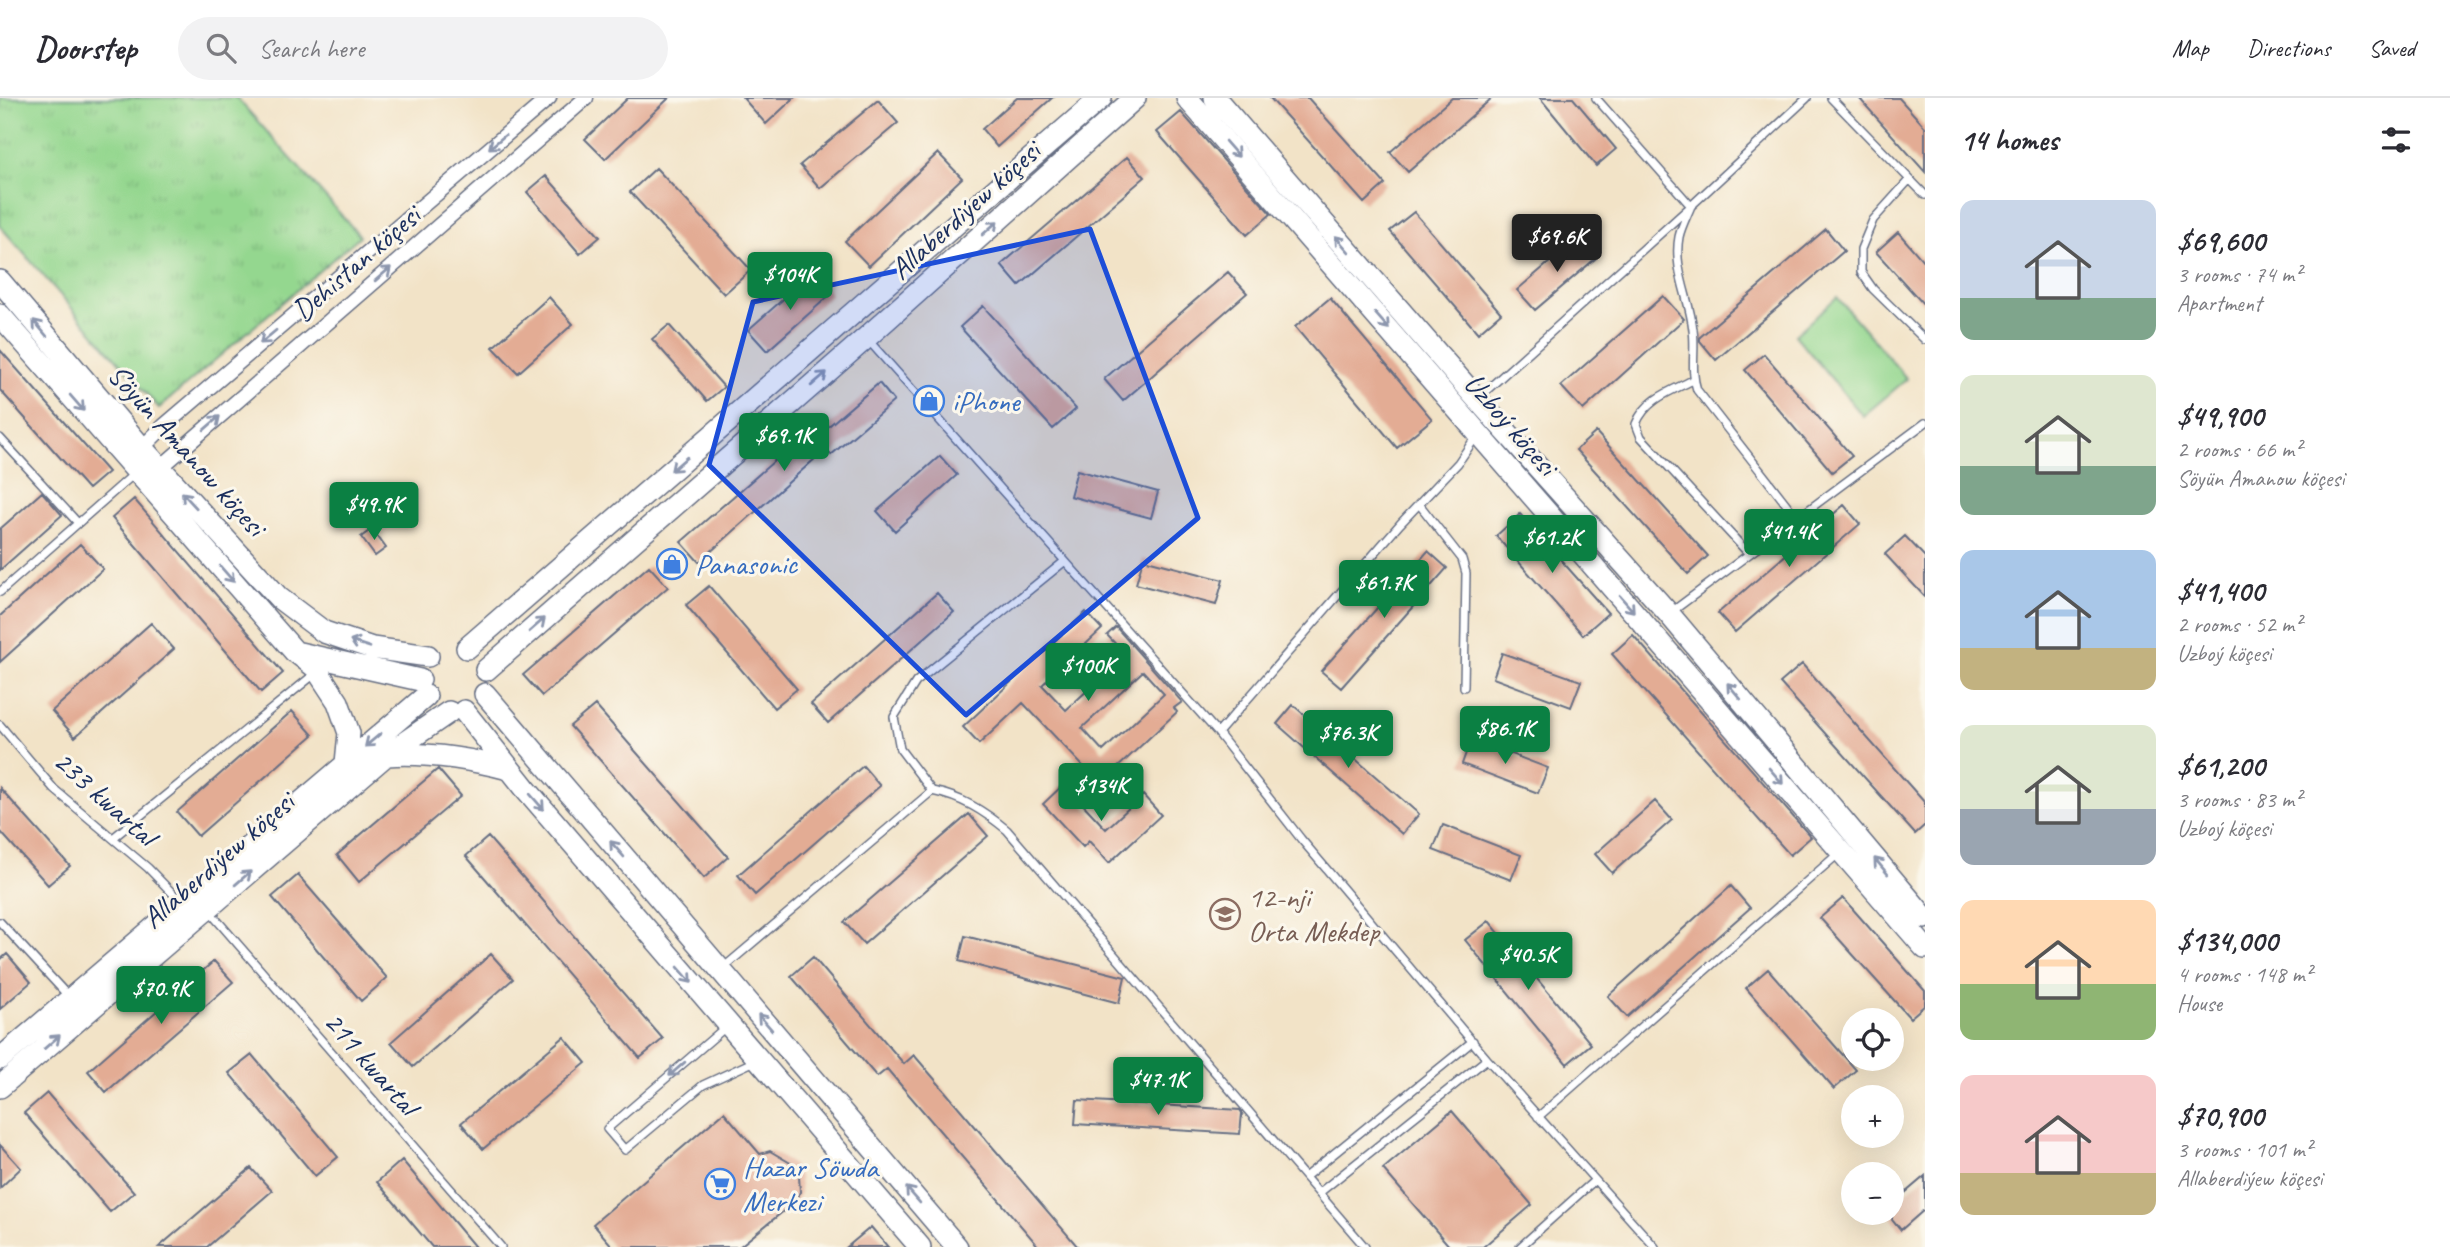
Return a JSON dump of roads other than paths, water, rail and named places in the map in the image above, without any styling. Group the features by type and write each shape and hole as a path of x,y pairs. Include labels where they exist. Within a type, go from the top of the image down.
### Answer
{"street":[{"name":"Dehistan köçesi","path":"142,448 549,98"},
{"name":"Dehistan köçesi","path":"160,468 586,98"},
{"name":"Allaberdiýew köçesi","path":"467,648 1101,98"},
{"name":"Allaberdiýew köçesi","path":"486,670 866,338 1135,98"},
{"name":"Uzboý köçesi","path":"1187,98 1925,948"},
{"name":"Uzboý köçesi","path":"1214,98 1669,614 1925,918"},
{"name":"Söyün Amanow köçesi","path":"0,281 142,448 279,598 324,632 372,648 428,656"},
{"name":"Söyün Amanow köçesi","path":"0,315 295,652 318,672 338,702 349,733 346,763"},
{"path":"456,711 485,694 488,684 486,670 479,656 454,644 440,646 420,667 423,688 432,703 456,711 509,769 920,1247"},
{"path":"295,652 423,688"},
{"name":"Allaberdiýew köçesi","path":"0,1059 346,763 423,688"},
{"path":"485,694 957,1247"},
{"name":"Allaberdiýew köçesi","path":"0,1087 385,755 456,711"},
{"path":"385,755 468,758 509,769"}],"lane":[{"path":"1596,98 1691,206"},
{"path":"1477,399 1807,98"},
{"path":"1831,98 1925,195"},
{"path":"1909,180 1873,220 1860,248 1861,272 1873,289 1925,340"},
{"path":"1691,206 1679,237 1678,262 1693,328 1693,380 1697,390 1797,518"},
{"path":"866,338 1218,733 1301,839 1487,1059 1655,1247"},
{"path":"1693,380 1649,403 1636,424 1641,437 1749,554"},
{"path":"1669,614 1925,423"},
{"path":"1218,733 1458,463 1479,432"},
{"path":"0,438 78,523"},
{"path":"0,592 137,471"},
{"path":"1419,504 1462,559 1466,573 1464,687"},
{"path":"1065,561 916,682 894,717 900,749 932,791 952,795 988,813 1007,830 1365,1247"},
{"path":"113,838 318,672"},
{"name":"233 kwartal","path":"0,725 54,789 148,868 182,903"},
{"path":"720,970 932,791"},
{"path":"1538,1117 1841,851"},
{"name":"211 kwartal","path":"207,908 500,1247"},
{"path":"0,922 71,998"},
{"path":"729,1025 607,1129 625,1150 703,1085 758,1059"},
{"path":"1305,1177 1472,1041"},
{"path":"1319,1193 1487,1059"},
{"path":"1520,1247 1595,1180"}],"place":[{"name":"iPhone","path":"929,401"},
{"name":"Panasonic","path":"672,564"},
{"name":"12-nji Orta Mekdep","path":"1225,914"},
{"name":"Hazar Söwda Merkezi","path":"720,1184"}]}
